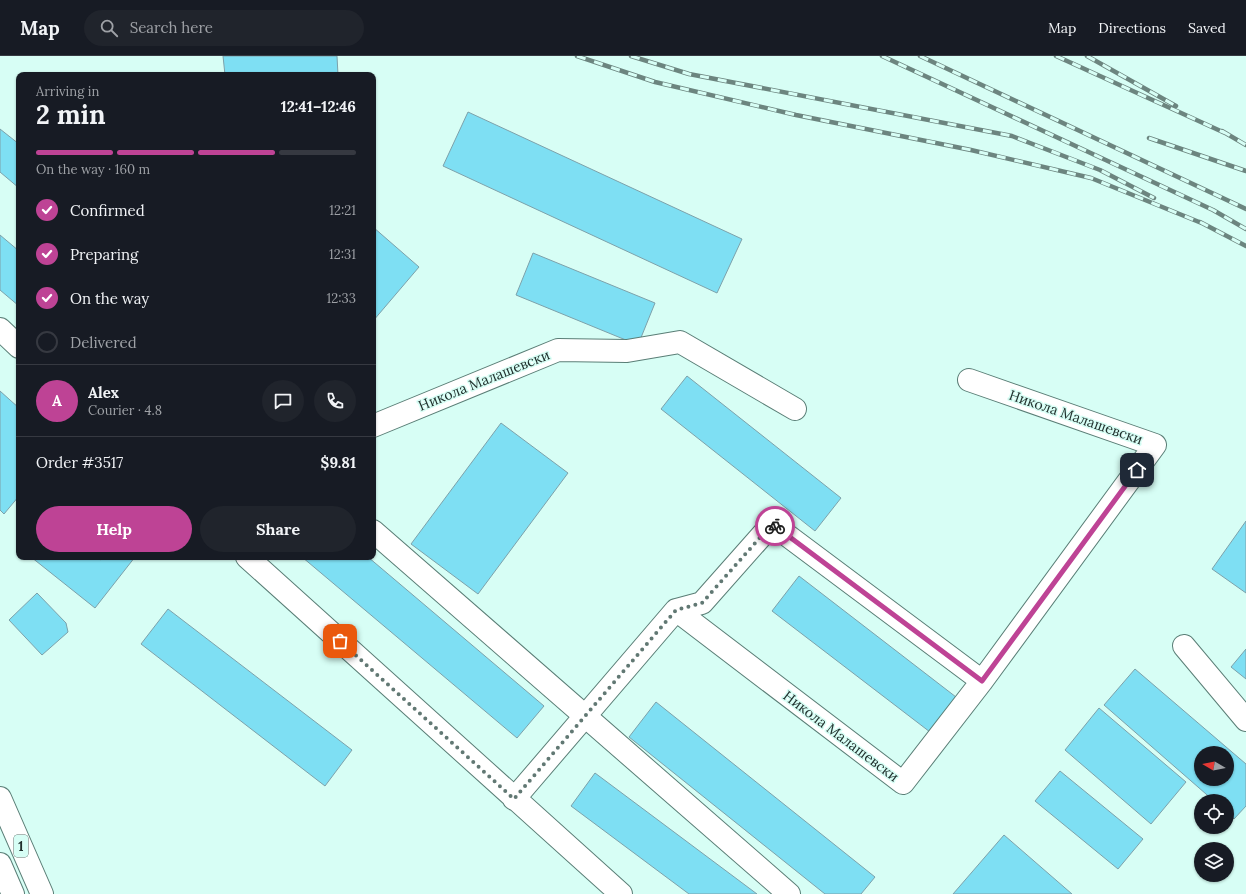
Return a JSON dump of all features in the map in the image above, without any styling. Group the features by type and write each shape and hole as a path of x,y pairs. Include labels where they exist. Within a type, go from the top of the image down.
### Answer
{"street":[{"path":"0,329 16,344"},
{"name":"Никола Малашевски","path":"376,425 558,350 627,351 680,342 795,409"},
{"name":"Никола Малашевски","path":"676,610 903,783 982,681 1155,445 969,380"},
{"path":"514,799 676,610 702,603 772,524 982,681"},
{"path":"376,534 789,894"},
{"path":"250,560 620,894"},
{"path":"1184,646 1246,720"},
{"name":"1","path":"0,798 42,894"},
{"name":"1","path":"0,864 13,894"}],"building":[{"path":"223,56 337,56 338,72 225,72"},
{"path":"468,112 742,239 717,293 443,166"},
{"path":"0,129 16,142 16,185 0,172"},
{"path":"376,230 419,267 376,317"},
{"path":"0,235 16,248 16,303 0,290"},
{"path":"533,253 655,303 638,345 516,295"},
{"path":"687,376 841,498 815,531 661,409"},
{"path":"0,391 16,405 16,500 4,514 0,510"},
{"path":"501,423 568,473 478,594 411,544"},
{"path":"1246,521 1246,593 1212,569"},
{"path":"35,560 133,560 95,608"},
{"path":"306,560 372,560 544,706 517,738"},
{"path":"799,576 956,697 930,732 772,611"},
{"path":"37,593 66,623 68,632 42,655 9,620"},
{"path":"168,609 352,750 325,786 141,644"},
{"path":"1246,649 1246,679 1231,667"},
{"path":"1135,669 1225,746 1194,746 1194,784 1104,705"},
{"path":"656,702 875,877 861,894 825,894 629,737"},
{"path":"1099,708 1186,782 1151,824 1065,750"},
{"path":"1234,754 1246,764 1246,806 1234,819 1234,794 1206,794 1197,786 1234,786"},
{"path":"1060,771 1143,839 1118,869 1035,801"},
{"path":"595,773 757,894 689,894 571,806"},
{"path":"1004,835 1072,894 953,894"}],"railway":[{"path":"577,56 655,82 796,115 971,150 1091,178 1204,224"},
{"path":"631,56 689,74 1012,136 1100,170 1154,198"},
{"path":"882,56 1213,210 1246,229"},
{"path":"920,56 1246,209"},
{"path":"1056,56 1225,133"},
{"path":"1087,56 1176,106"},
{"path":"1222,131 1246,145"},
{"path":"1149,138 1246,171"},
{"path":"1200,222 1246,246"}],"way so far":[{"path":"340,641 514,799 676,610 702,603 772,524 775,526"}],"route":[{"path":"775,526 982,681 1137,470"}]}
